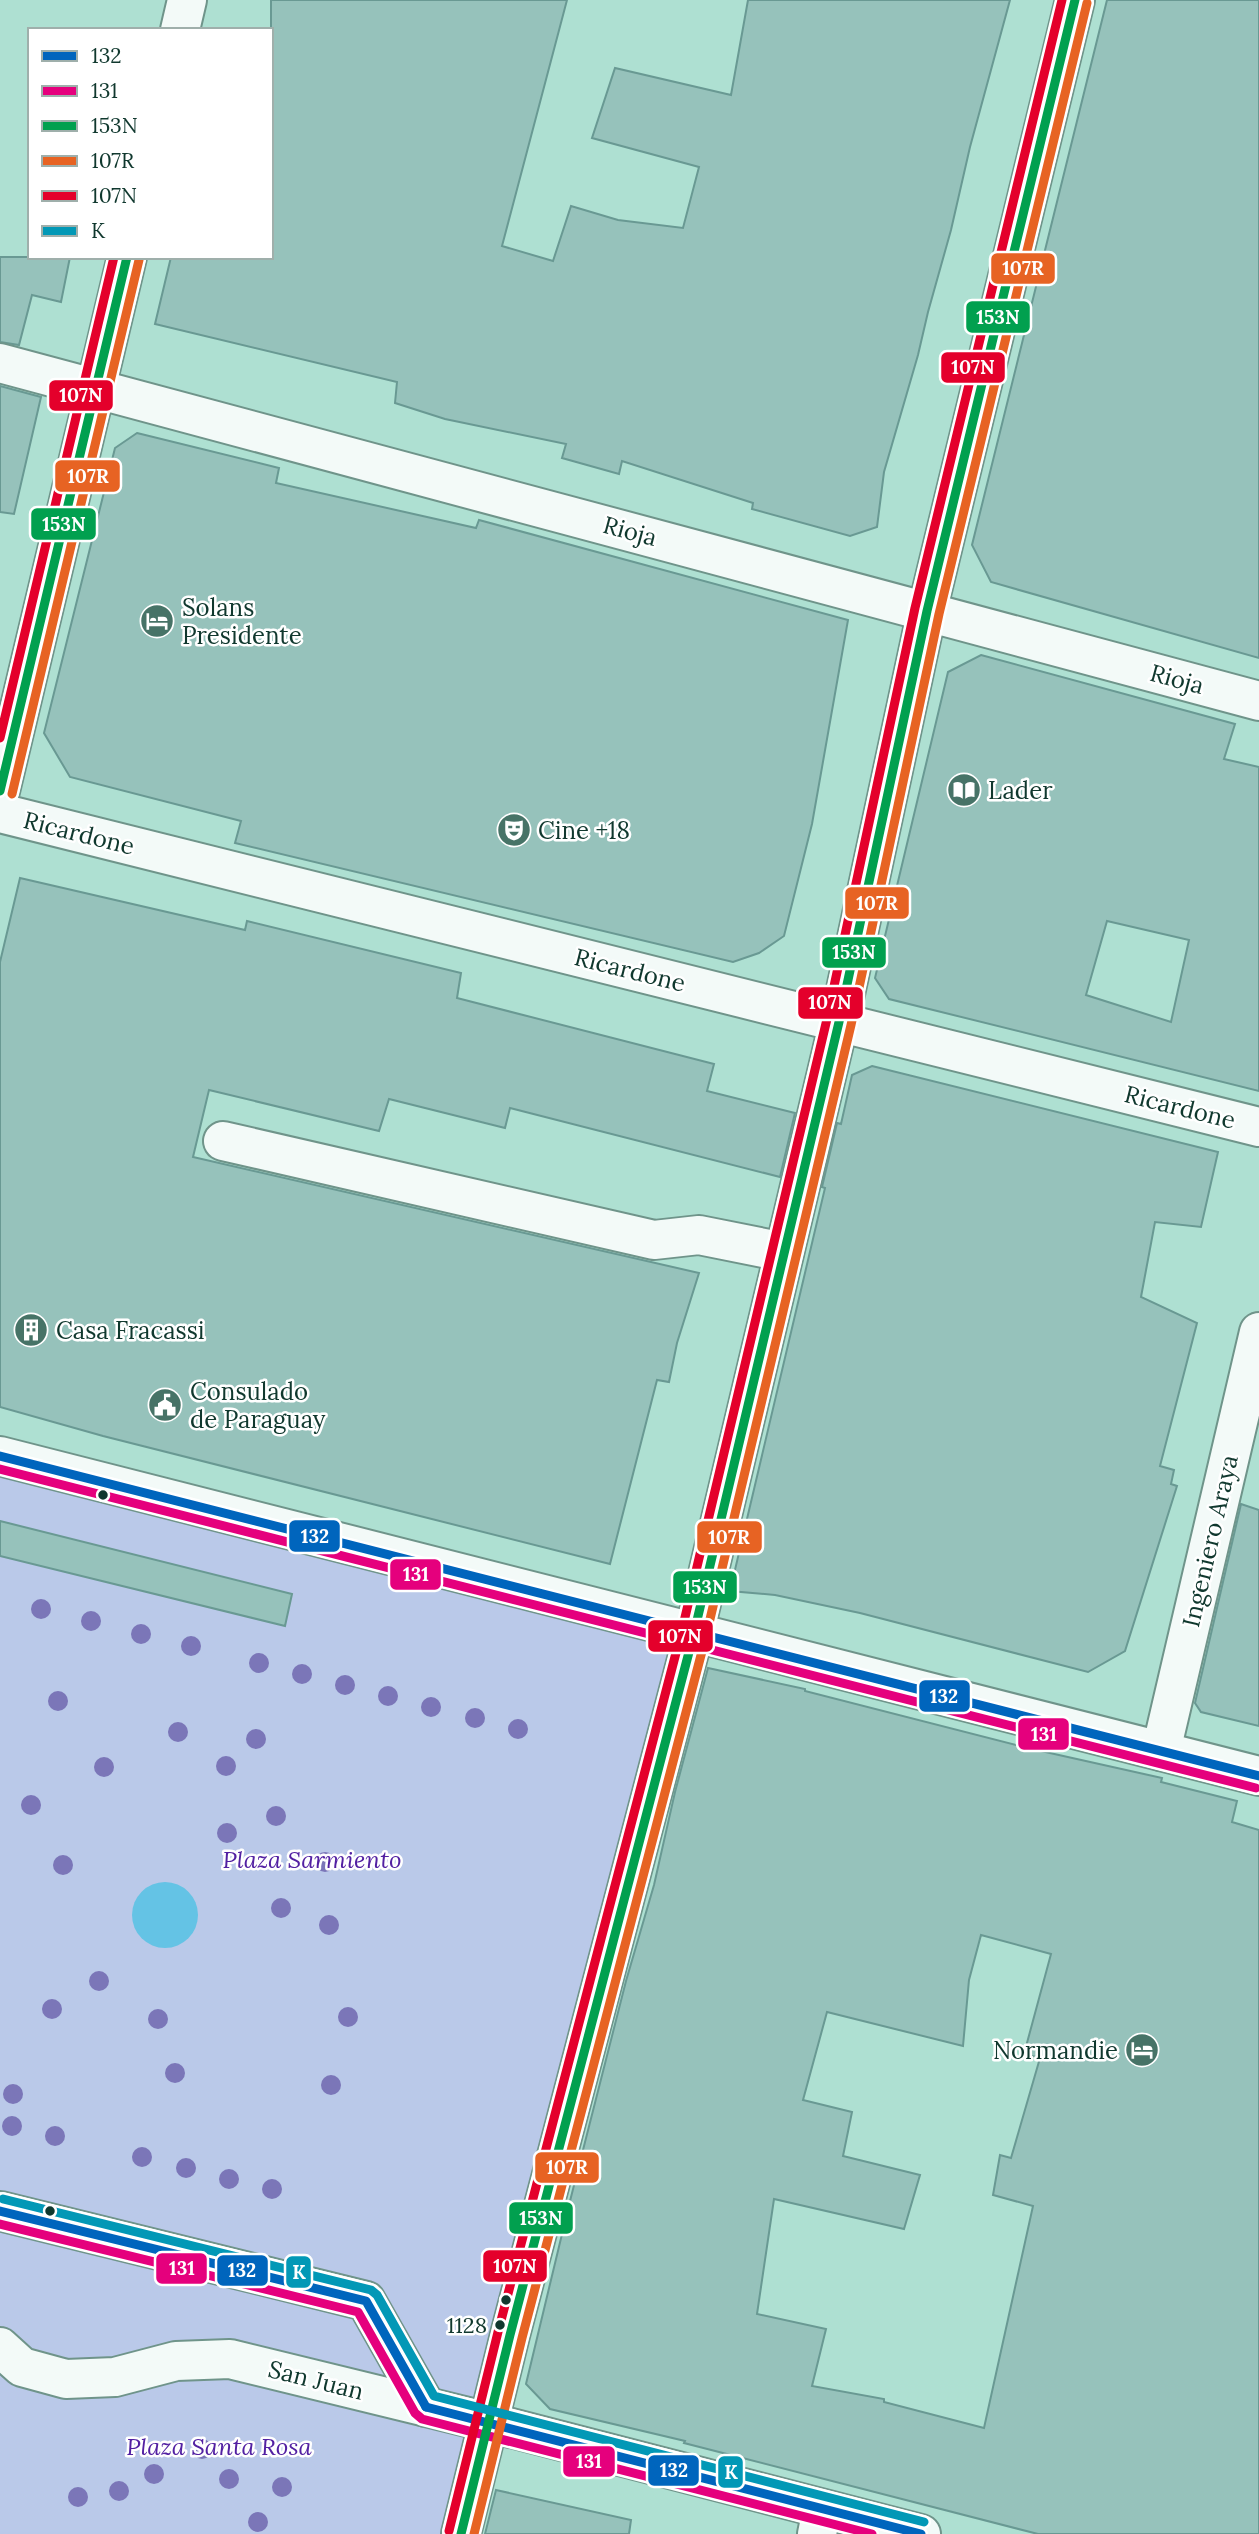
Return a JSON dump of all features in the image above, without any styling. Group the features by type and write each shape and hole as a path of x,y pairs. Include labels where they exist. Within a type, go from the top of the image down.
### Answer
{"street":[{"path":"180,28 187,0"},
{"path":"461,2534 694,1633 839,1022 927,611 1075,0"},
{"path":"0,791 127,259"},
{"name":"Rioja","path":"0,363 1259,701"},
{"name":"Ricardone","path":"0,813 1259,1127"},
{"path":"223,1141 654,1240 699,1235 784,1252"},
{"name":"Ingeniero Araya","path":"1161,1751 1259,1332"},
{"path":"0,1456 1259,1776"},
{"path":"0,2211 366,2301 426,2407"},
{"name":"San Juan","path":"0,2347 22,2367 66,2379 115,2377 176,2361 230,2359 488,2422 819,2521 921,2534"}],"green space":[{"name":"Plaza Sarmiento","path":"0,1456 694,1633 461,2534 0,2534"}],"water":[{"path":"165,1882 178,1885 188,1892 195,1902 198,1915 195,1928 188,1938 178,1945 165,1948 152,1945 142,1938 135,1928 132,1915 135,1902 142,1892 152,1885"}],"building":[{"path":"271,0 567,0 502,246 553,261 571,206 618,220 683,228 699,167 592,138 615,68 731,95 748,0 1010,0 918,355 884,472 877,527 850,536 752,509 753,503 622,461 619,474 562,458 566,444 445,419 395,403 397,382 155,324 171,259 273,259"},
{"path":"1107,0 1259,0 1259,658 991,582 972,545"},
{"path":"0,257 70,259 61,302 32,295 19,345 0,342"},
{"path":"0,386 41,397 14,514 0,512"},
{"path":"137,433 279,468 276,483 476,528 479,520 848,620 812,824 784,936 759,953 733,962 235,843 241,821 70,777 44,733 115,448"},
{"path":"981,655 1235,724 1224,759 1259,767 1259,1091 889,999 875,978 948,672","holes":["1107,921 1189,940 1171,1022 1086,995"]},
{"path":"20,878 245,930 247,921 461,973 457,998 714,1064 707,1091 795,1113 780,1177 510,1108 505,1128 389,1099 379,1131 209,1090 193,1157 699,1273 677,1343 669,1382 657,1380 610,1564 103,1436 0,1407 0,962"},
{"path":"872,1066 1218,1152 1201,1227 1155,1222 1141,1297 1197,1323 1160,1466 1174,1470 1171,1484 1177,1486 1125,1651 1088,1672 860,1613 775,1595 730,1591 825,1188 822,1187 837,1123 841,1124 852,1075"},
{"path":"1241,1504 1259,1510 1259,1726 1201,1712 1195,1703"},
{"path":"0,1521 292,1594 285,1626 0,1556"},
{"path":"708,1668 805,1689 1032,1749 1162,1778 1161,1782 1237,1801 1232,1822 1259,1830 1259,2534 1038,2534 684,2443 685,2441 550,2409 526,2384 626,1981 654,1885","holes":["981,1935 1051,1954 1024,2054 1040,2058 1011,2158 1000,2155 993,2195 1033,2206 984,2428 884,2402 884,2399 812,2386 826,2329 757,2314 774,2199 904,2229 920,2175 843,2156 852,2112 803,2100 827,2012 963,2046 969,1980"]},
{"path":"496,2490 631,2520 629,2534 485,2534"}],"transit line":[{"name":"107N","path":"449,2531 498,2332 682,1630 827,1019 915,608 1062,0"},
{"name":"153N","path":"461,2534 510,2335 694,1633 839,1022 927,611 1075,0"},
{"name":"107R","path":"474,2534 522,2338 706,1636 851,1025 939,614 1087,3"},
{"name":"107N","path":"0,738 114,259"},
{"name":"153N","path":"0,791 127,259"},
{"name":"107R","path":"12,794 139,260"},
{"name":"132","path":"0,1456 1259,1776"},
{"name":"131","path":"0,1469 1256,1788"},
{"name":"K","path":"3,2199 371,2290 377,2295 434,2396 924,2522"},
{"name":"132","path":"0,2211 366,2301 426,2407"},
{"name":"131","path":"0,2224 358,2312 415,2413 422,2419 872,2534"},
{"name":"132","path":"426,2407 921,2534"}],"place":[{"name":"Solans Presidente","path":"157,621"},
{"name":"Lader","path":"964,790"},
{"name":"Cine +18","path":"514,830"},
{"name":"Casa Fracassi","path":"31,1330"},
{"name":"Consulado de Paraguay","path":"165,1405"},
{"name":"Normandie","path":"1142,2050"},
{"name":"1128","path":"500,2325"}],"park label":[{"name":"Plaza Santa Rosa","path":"219,2446"}]}
